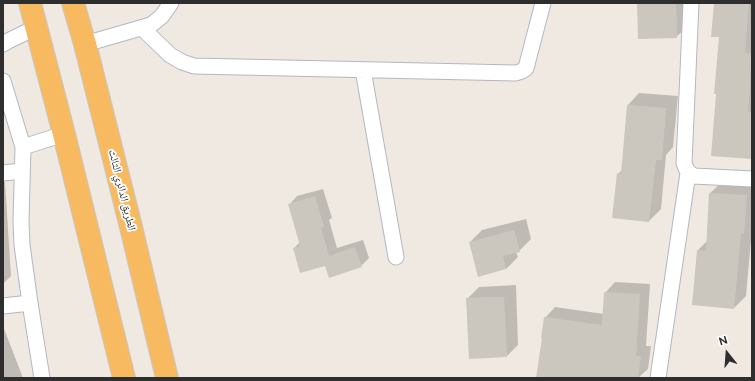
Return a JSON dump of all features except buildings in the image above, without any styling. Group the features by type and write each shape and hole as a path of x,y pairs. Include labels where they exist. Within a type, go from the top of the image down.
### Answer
{"highway":[{"path":"30,3 124,378"},
{"name":"الطريق الدائري الثالث","path":"73,3 85,44 133,235 167,378"}],"street":[{"path":"85,44 151,25 158,20 171,3"},
{"path":"142,28 170,55 182,62 194,66 516,72 522,71 526,68 543,3"},
{"path":"658,378 688,173 684,163 691,3"},
{"path":"3,44 37,27"},
{"path":"363,70 396,257"},
{"path":"3,81 23,147 21,221 24,261 42,378"},
{"path":"23,147 64,134"},
{"path":"3,174 22,172"},
{"path":"688,173 694,176 752,180"},
{"path":"3,306 30,302"}]}
